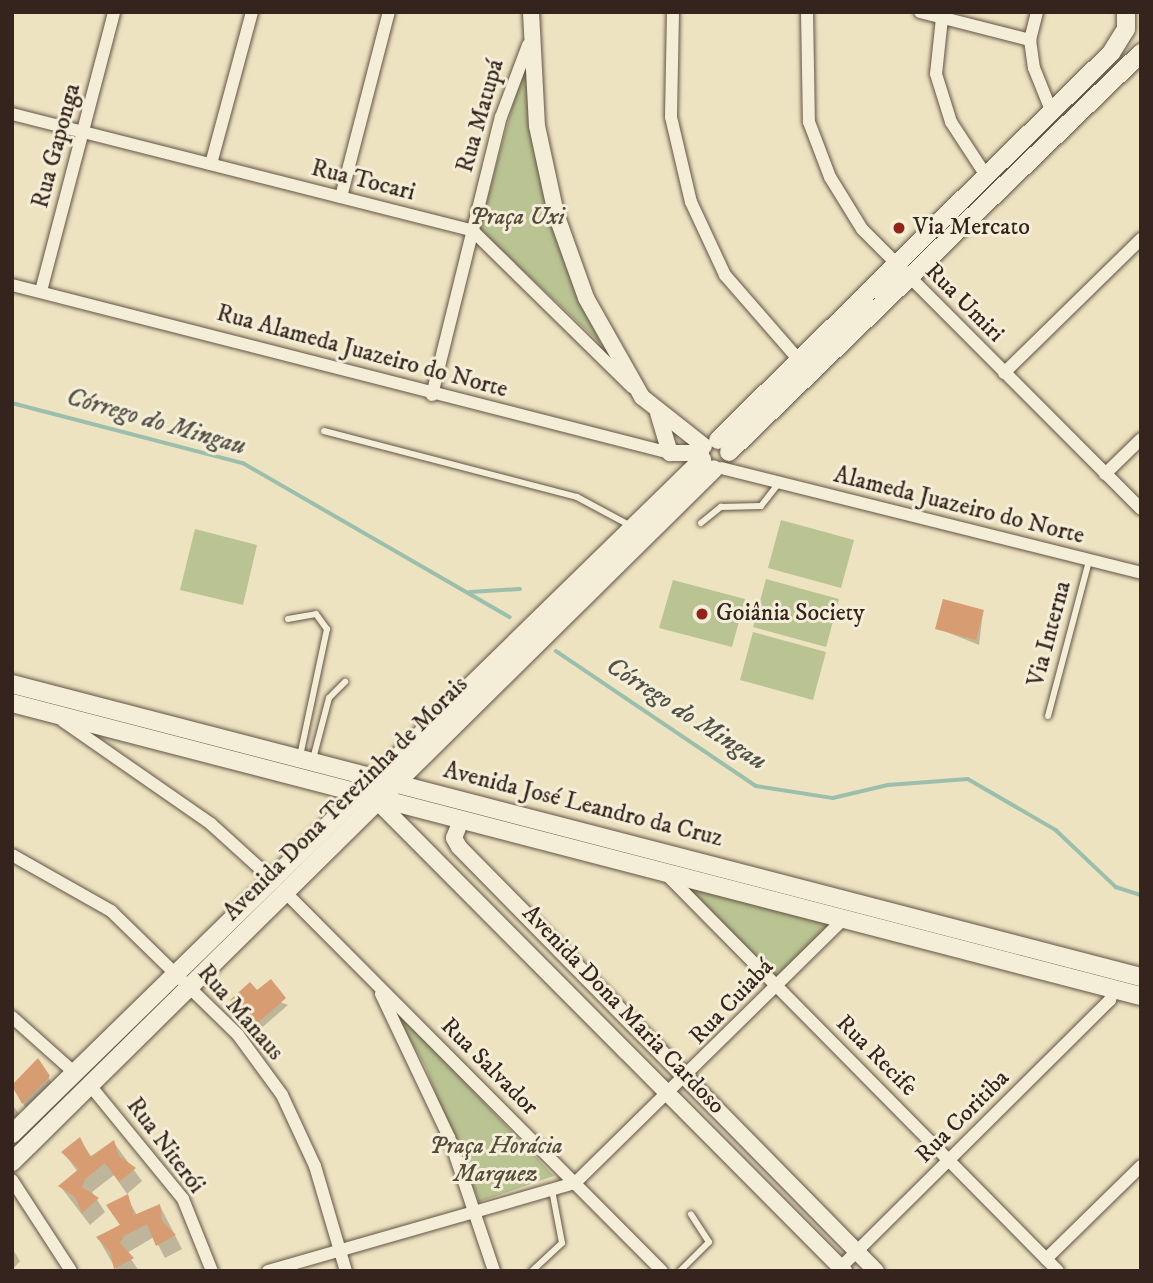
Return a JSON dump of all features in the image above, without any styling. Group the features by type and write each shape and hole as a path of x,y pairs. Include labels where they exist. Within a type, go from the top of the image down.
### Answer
{"main road":[{"name":"Avenida Dona Terezinha de Morais","path":"12,1134 94,1056 184,980 281,888 400,784 715,455 798,359 1120,41 1126,12"},
{"path":"1126,12 1141,23"},
{"name":"Avenida Dona Terezinha de Morais","path":"281,888 361,792 633,528 715,455 1137,61"},
{"name":"Avenida José Leandro da Cruz","path":"12,684 306,758 1141,977"},
{"path":"12,703 361,792"},
{"name":"Avenida Dona Maria Cardoso","path":"361,792 379,803"},
{"name":"Avenida José Leandro da Cruz","path":"379,803 663,871 1141,996"},
{"name":"Avenida Dona Terezinha de Morais","path":"12,1162 109,1073 184,980"}],"street":[{"name":"Rua Gaponga","path":"41,291 114,12"},
{"path":"211,164 252,12"},
{"path":"341,197 389,12"},
{"name":"Rua Matupá","path":"432,395 509,87 528,45 531,12"},
{"path":"673,12 671,117 691,202 725,275 758,321 798,359"},
{"name":"Rua Umiri","path":"807,12 809,122 837,188 894,263 1141,509"},
{"path":"920,12 1030,40"},
{"path":"1037,12 1030,40 1051,110"},
{"path":"942,18 936,74 951,122 985,174"},
{"path":"528,45 556,214 586,299 642,397"},
{"name":"Rua Tocari","path":"12,114 473,231"},
{"path":"473,231 658,413 715,455"},
{"path":"1004,373 1141,239"},
{"name":"Rua Alameda Juazeiro do Norte","path":"12,285 432,395 670,453 715,455"},
{"path":"658,413 670,453"},
{"path":"1105,474 1141,439"},
{"name":"Alameda Juazeiro do Norte","path":"715,455 774,480 1141,573"},
{"name":"Rua Salvador","path":"51,713 211,824 281,888 575,1183 655,1268"},
{"name":"Avenida Dona Maria Cardoso","path":"379,803 672,1095 840,1270"},
{"name":"Avenida Dona Maria Cardoso","path":"460,823 454,838 458,847 685,1081 876,1271"},
{"name":"Rua Manaus","path":"12,855 111,911 239,1035 282,1095 314,1166 346,1271"},
{"name":"Rua Recife","path":"663,871 1058,1271"},
{"name":"Rua Cuiabá","path":"268,1271 575,1183 672,1095 845,918"},
{"path":"373,980 416,1058 479,1211 494,1271"},
{"name":"Rua Coritiba","path":"840,1270 1110,1000 1113,989"},
{"path":"12,1017 76,1074"},
{"path":"94,1056 109,1073"},
{"name":"Rua Niterói","path":"93,1089 183,1199 212,1271"},
{"path":"1046,1259 1141,1166"},
{"path":"12,1180 71,1271"}],"lane":[{"path":"324,431 577,497 633,528"},
{"path":"701,523 721,507 761,506 774,480"},
{"name":"Via Interna","path":"1048,716 1089,561"},
{"path":"288,619 316,614 327,629 306,758"},
{"path":"306,758 329,698 345,682"},
{"path":"533,1270 562,1243 552,1190"},
{"path":"680,1271 709,1242 691,1214"}],"green space":[{"name":"Praça Uxi","path":"524,63 535,155 563,258 601,344 479,229"},
{"path":"781,520 854,540 841,588 768,568"},
{"path":"195,529 257,545 243,605 180,590"},
{"path":"766,579 839,599 826,647 753,627"},
{"name":"Goiânia Society","path":"673,580 745,599 732,647 659,628"},
{"path":"753,632 826,652 813,700 740,680"},
{"path":"684,884 836,921 774,978"},
{"name":"Praça Horácia Marquez","path":"390,1004 554,1176 479,1202 425,1066"}],"building":[{"path":"943,599 984,610 976,640 935,629"},
{"path":"271,979 286,998 253,1027 230,1000 250,982 257,990"},
{"path":"38,1058 50,1076 22,1104 12,1085"},
{"path":"80,1137 90,1157 114,1140 119,1156 136,1168 119,1182 105,1163 85,1179 82,1187 99,1198 82,1213 75,1197 58,1186 79,1169 61,1152"},
{"path":"128,1194 134,1215 160,1204 162,1221 176,1235 156,1246 147,1224 124,1236 120,1243 134,1258 114,1269 110,1252 96,1237 120,1225 106,1205"}],"waterway":[{"name":"Córrego do Mingau","path":"12,403 243,463 510,617"},
{"name":"Córrego do Mingau","path":"470,592 520,589"},
{"name":"Córrego do Mingau","path":"556,651 756,786 833,798 888,785 968,779 1056,830 1116,887 1141,895"}],"place":[{"name":"Via Mercato","path":"899,228"},
{"name":"Goiânia Society","path":"702,614"}]}
